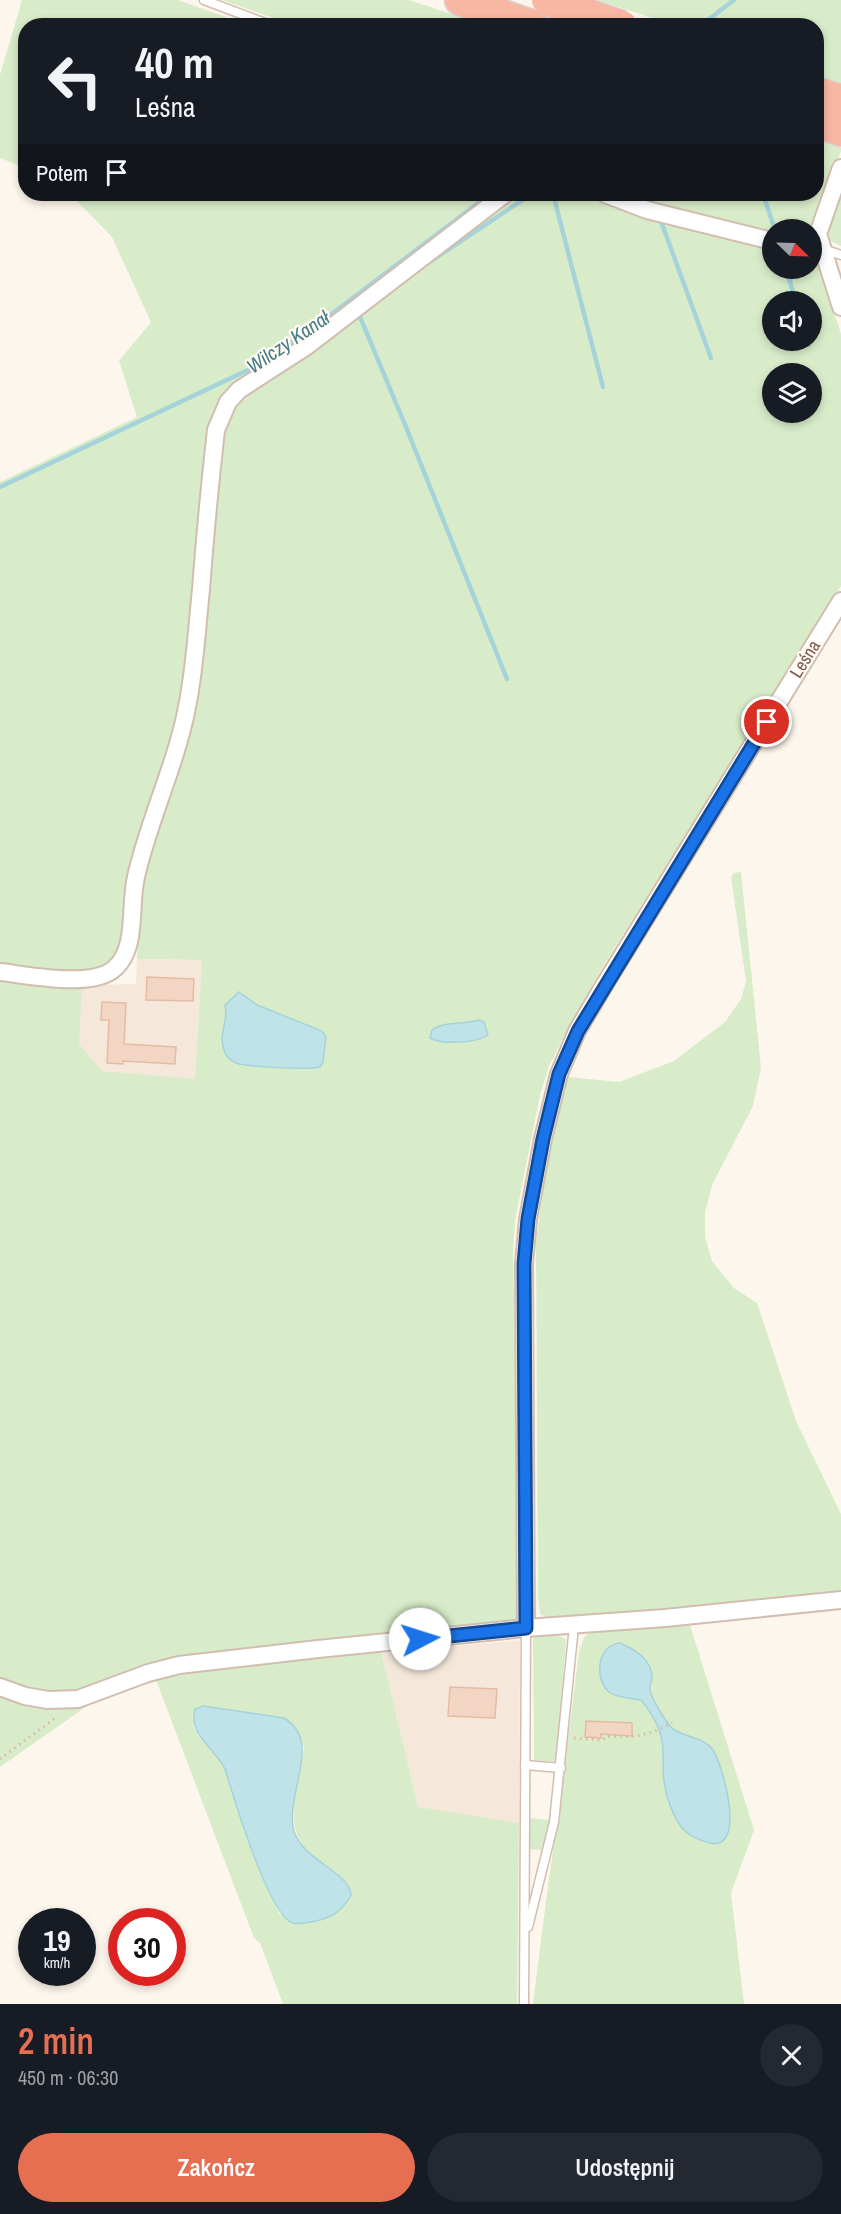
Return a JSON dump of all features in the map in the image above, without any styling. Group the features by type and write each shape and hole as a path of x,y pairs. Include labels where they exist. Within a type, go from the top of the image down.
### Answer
{"highway":[{"path":"460,0 512,18"},
{"path":"547,0 599,18"},
{"path":"824,95 841,100"},
{"path":"824,125 841,130"}],"street":[{"path":"822,220 841,168"},
{"path":"0,972 26,976 87,979 105,976 117,967 128,948 136,874 177,753 187,708 194,662 216,430 228,402 246,385 307,346 496,201"},
{"path":"623,201 647,210 762,239"},
{"path":"822,260 841,307"},
{"name":"Leśna","path":"526,1628 524,1264 528,1219 559,1074 578,1031 606,982 841,601"},
{"path":"0,1687 25,1696 48,1700 78,1700 139,1676 179,1665 526,1628 574,1626 841,1600"}],"lane":[{"path":"204,0 252,18"},
{"path":"822,249 841,255"},
{"path":"525,1939 554,1822 574,1626"},
{"path":"524,2004 526,1628"},
{"path":"525,1765 561,1768"}],"path":[{"path":"0,1759 78,1700"},
{"path":"564,1737 603,1740 606,1736 629,1738 657,1731 672,1723"}],"shaded area":[{"path":"137,959 202,960 195,1080 102,1071 78,1044 82,985 136,984"},
{"path":"520,1640 519,1823 418,1808 382,1653"}],"green space":[{"path":"22,0 178,0 228,18 18,18 18,165 0,158 0,75"},
{"path":"222,0 409,0 464,18 273,18"},
{"path":"598,0 841,0 841,83 824,77 824,18 652,18"},
{"path":"824,143 841,148 841,151 824,194"},
{"path":"841,187 841,246 831,241 827,233"},
{"path":"77,201 488,201 346,309 228,392 180,711 123,934 115,954 100,967 88,971 58,973 0,966 0,482 137,417 119,361 151,322 112,237"},
{"path":"505,201 603,201 610,205 762,245 762,279 822,279 822,275 841,334 841,586 602,968 549,1066 540,1095 515,1221 513,1253 517,1621 160,1663 64,1693 52,1694 0,1682 0,980 82,985 79,1044 102,1071 195,1079 202,960 137,959 142,871 175,779 222,432 240,398 478,219"},
{"path":"648,201 821,201 814,219 762,219 762,231"},
{"path":"741,872 761,1068 753,1106 712,1185 705,1212 705,1237 712,1261 734,1288 757,1303 796,1421 841,1514 841,1592 619,1616 551,1620 540,1614 538,1598 536,1242 544,1180 555,1127 568,1077 619,1082 674,1061 725,1022 741,999 746,981 731,877 734,873"},
{"path":"690,1625 754,1830 731,1893 744,2004 533,2004 579,1652 584,1637 592,1631"},
{"path":"553,1634 566,1639 557,1762 534,1760 533,1639 537,1635"},
{"path":"381,1650 418,1807 519,1823 517,2004 283,2004 260,1943 254,1938 156,1680 177,1675","holes":["203,1706 284,1718 304,1747 294,1806 297,1833 303,1846 313,1858 337,1873 280,1915 259,1868 225,1769 219,1757 199,1737 194,1726 195,1709"]},
{"path":"0,1695 35,1705 87,1706 0,1767"},
{"path":"529,1818 550,1820 543,1850 529,1849"}],"water":[{"path":"239,992 257,1005 322,1031 326,1037 323,1062 320,1067 265,1067 236,1063 231,1060 222,1044 226,1017 225,1005"},
{"path":"479,1020 484,1022 488,1035 483,1038 443,1042 430,1038 432,1030 437,1027"},
{"path":"619,1643 636,1651 646,1660 652,1677 651,1694 670,1726 674,1730 704,1742 713,1750 722,1772 729,1805 730,1821 727,1834 721,1842 710,1843 700,1840 681,1827 667,1794 663,1775 662,1741 653,1717 641,1700 616,1696 604,1686 600,1672 602,1656 612,1645"},
{"path":"203,1706 284,1718 296,1728 301,1741 302,1755 292,1817 294,1831 307,1850 343,1880 349,1887 351,1895 345,1905 332,1915 316,1921 293,1923 284,1916 273,1900 253,1854 225,1769 195,1726 195,1709"}],"building":[{"path":"147,977 194,979 193,1001 146,1000"},
{"path":"102,1002 126,1003 124,1044 176,1047 175,1064 123,1061 123,1064 107,1063 109,1020 101,1020"},
{"path":"450,1687 497,1689 495,1718 448,1716"},
{"path":"586,1721 632,1723 632,1736 601,1734 601,1738 585,1737"}],"waterway":[{"name":"Wilczy Kanał","path":"710,18 734,0"},
{"name":"Wilczy Kanał","path":"0,487 261,364 333,313 481,201"},
{"path":"425,265 521,201"},
{"path":"555,201 603,387"},
{"path":"765,201 771,219"},
{"path":"662,224 711,358"},
{"path":"789,279 793,291"},
{"path":"358,312 507,679"}],"route":[{"path":"420,1639 526,1628 524,1264 528,1219 543,1139 559,1074 578,1031 606,982 767,722"}]}
